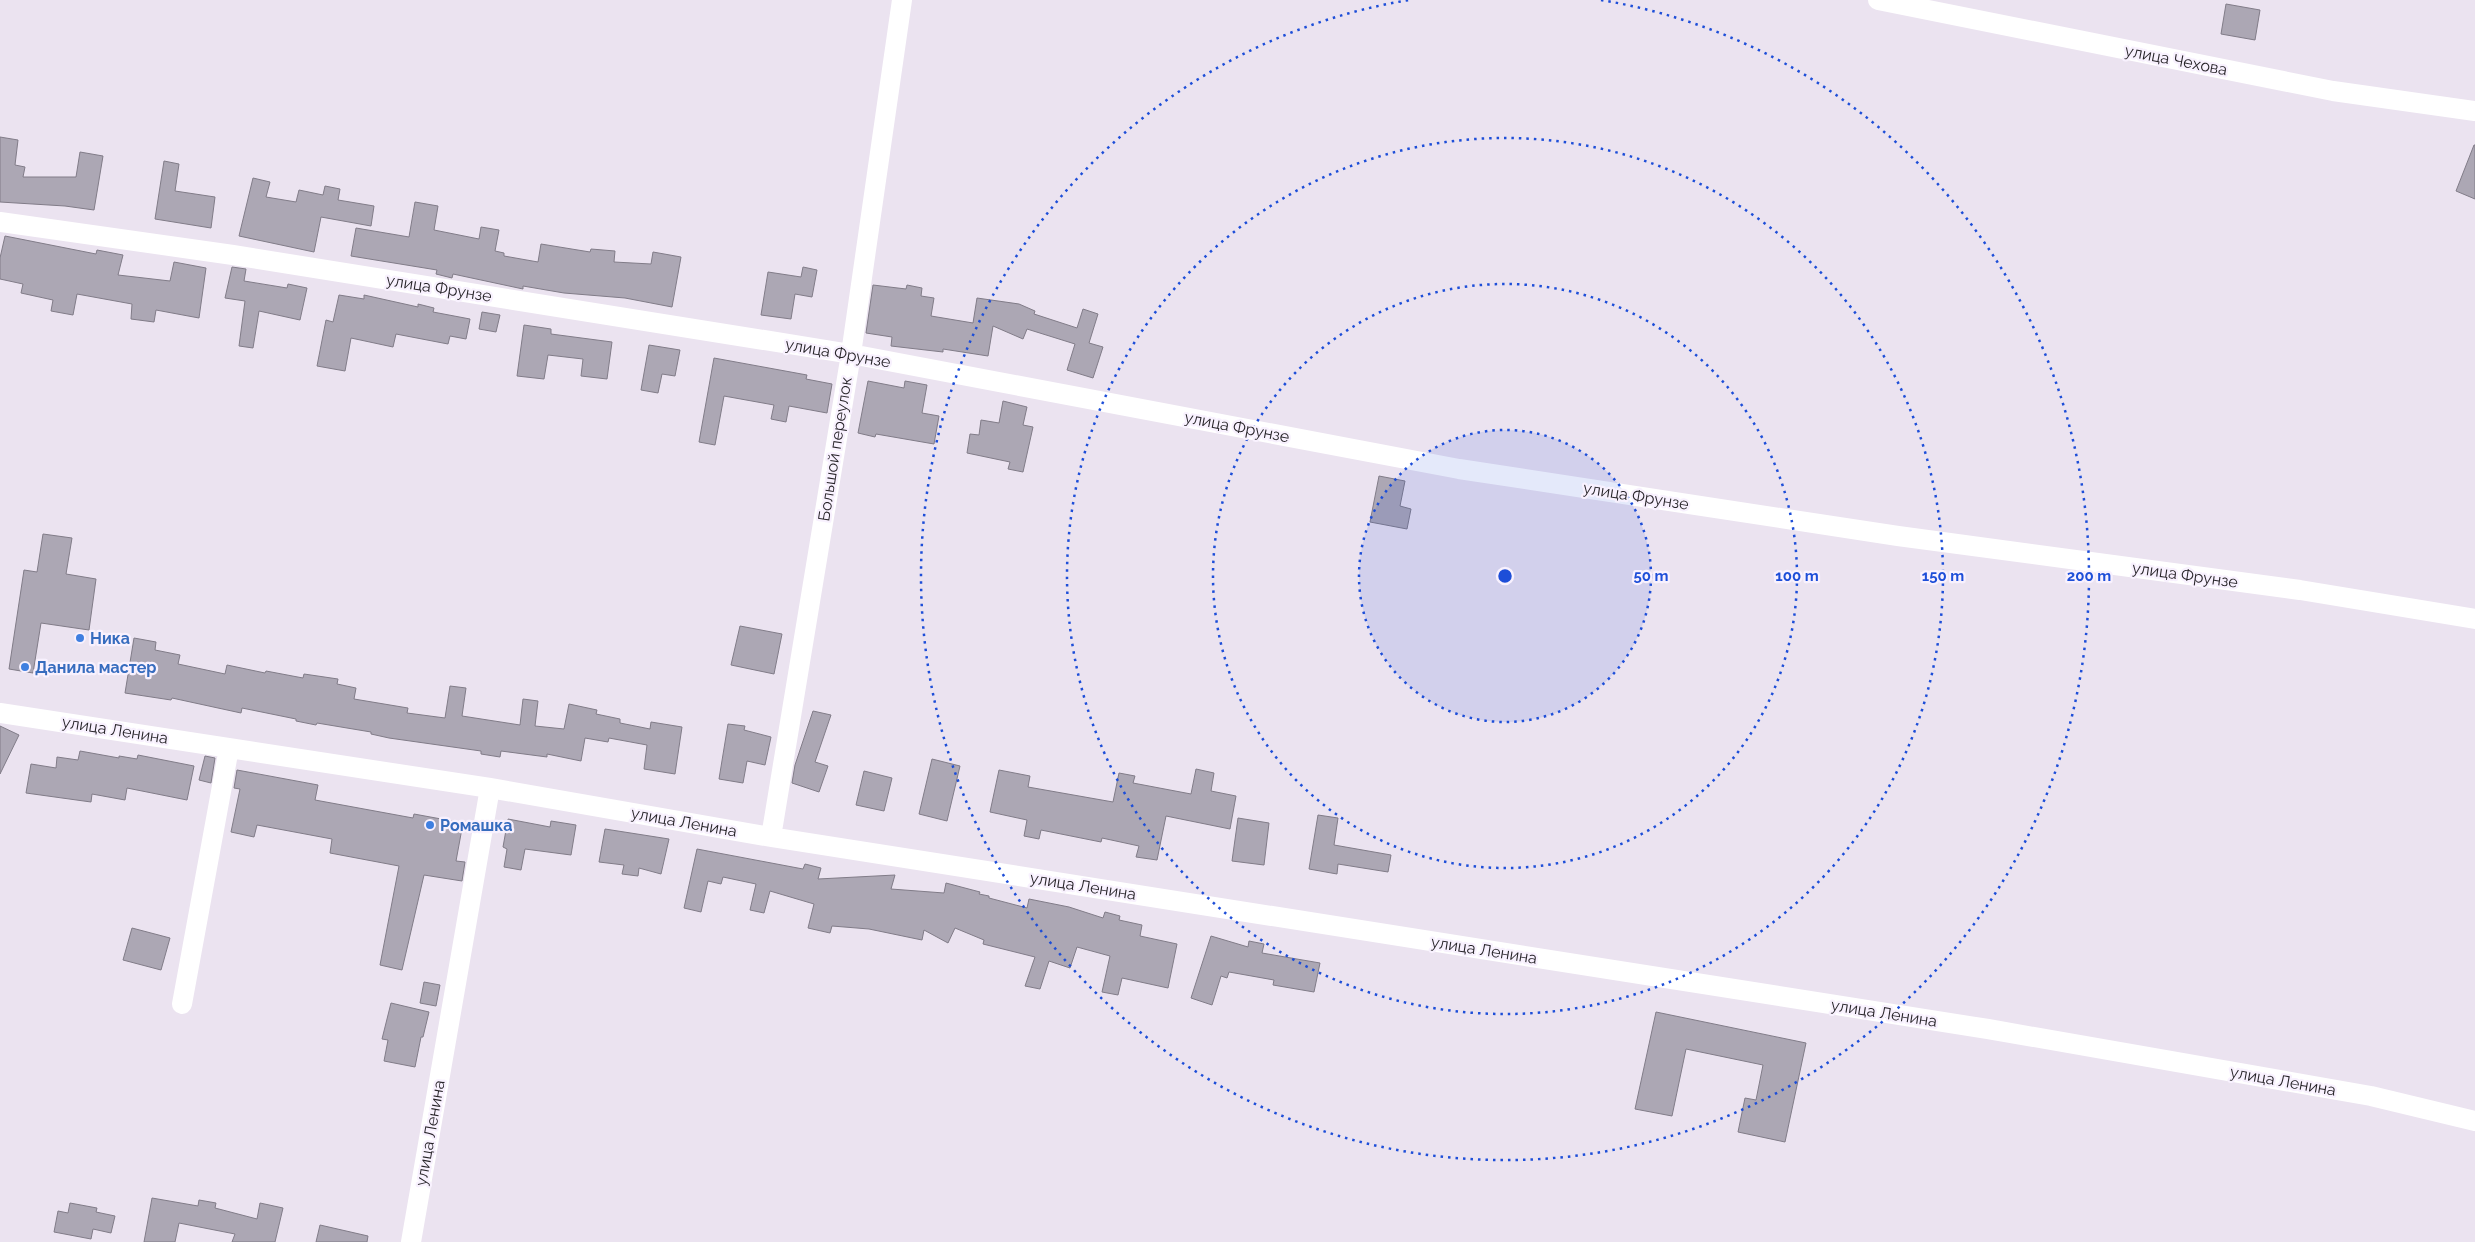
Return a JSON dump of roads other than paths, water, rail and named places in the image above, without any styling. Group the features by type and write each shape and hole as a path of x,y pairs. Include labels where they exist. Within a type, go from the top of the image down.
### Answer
{"street":[{"name":"Большой переулок","path":"771,837 851,354 902,0"},
{"name":"улица Чехова","path":"1878,0 2334,91 2475,110"},
{"name":"улица Фрунзе","path":"0,222 233,255 851,354 1459,469 1898,536 2300,590 2475,619"},
{"name":"улица Ленина","path":"0,713 490,788 771,837 1978,1028 2370,1096 2475,1121"},
{"path":"182,1004 229,748"},
{"name":"улица Ленина","path":"411,1242 490,788"}],"place":[{"name":"Ника","path":"80,638"},
{"name":"Данила мастер","path":"25,667"},
{"name":"Ромашка","path":"430,825"}]}
